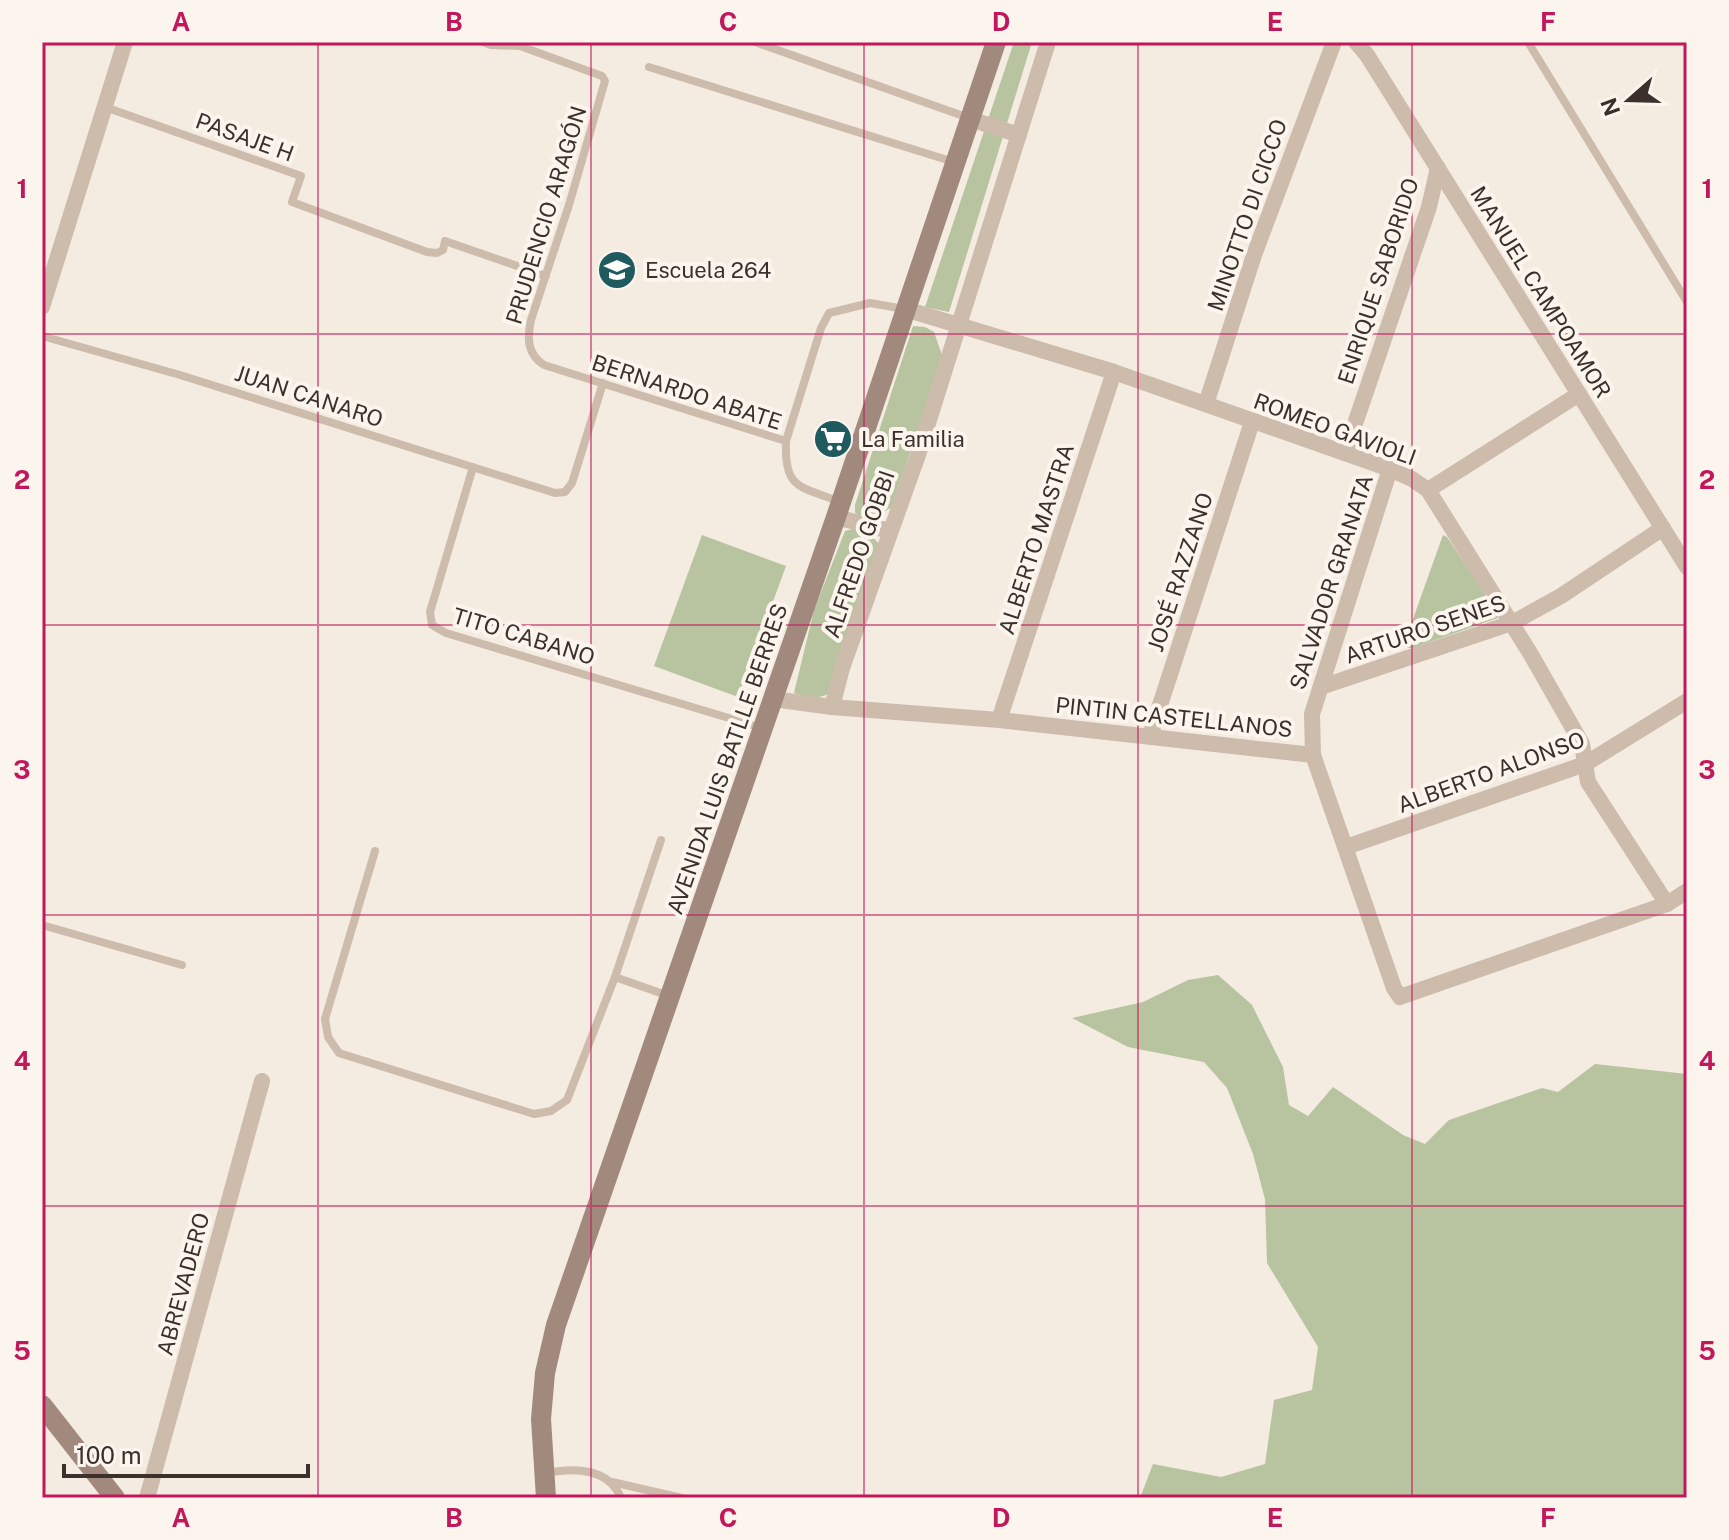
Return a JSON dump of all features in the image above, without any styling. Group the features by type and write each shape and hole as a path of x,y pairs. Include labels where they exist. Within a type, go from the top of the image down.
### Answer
{"main road":[{"name":"AVENIDA LUIS BATLLE BERRES","path":"546,1498 541,1419 545,1373 556,1325 839,509 996,42"},
{"path":"42,1405 115,1498"}],"street":[{"path":"42,307 125,42"},
{"name":"ALFREDO GOBBI","path":"832,707 842,668 918,455 1048,42"},
{"name":"MINOTTO DI CICCO","path":"1206,404 1254,255 1334,42"},
{"name":"MANUEL CAMPOAMOR","path":"1356,42 1687,567"},
{"path":"970,119 1019,135"},
{"name":"ENRIQUE SABORIDO","path":"1345,453 1429,207 1438,168"},
{"name":"ROMEO GAVIOLI","path":"905,309 1114,372 1390,469 1428,490 1512,623 1582,744 1588,782 1667,904"},
{"name":"ALBERTO MASTRA","path":"999,720 1114,372"},
{"path":"1428,490 1579,394"},
{"name":"JOSÉ RAZZANO","path":"1150,736 1252,422"},
{"name":"SALVADOR GRANATA","path":"1313,755 1312,714 1390,469"},
{"path":"839,509 890,531"},
{"name":"ARTURO SENES","path":"1321,687 1512,623 1561,596 1663,528"},
{"name":"PINTIN CASTELLANOS","path":"773,699 832,707 999,720 1313,755 1394,988 1400,997 1667,904"},
{"name":"ALBERTO ALONSO","path":"1346,847 1585,764 1687,701"},
{"path":"1667,904 1687,891"},
{"name":"ABREVADERO","path":"147,1498 262,1081"}],"lane":[{"name":"PRUDENCIO ARAGÓN","path":"483,42 520,46 602,76 605,81 528,337 535,360"},
{"path":"755,42 970,119"},
{"path":"1528,42 1687,302"},
{"path":"649,67 955,162"},
{"name":"PASAJE H","path":"105,107 301,176 292,202 427,252 443,250 445,241 546,276"},
{"path":"786,441 821,328 829,313 870,303 905,309"},
{"name":"JUAN CANARO","path":"42,336 180,375 555,493 565,492 572,483 603,383"},
{"name":"BERNARDO ABATE","path":"535,360 786,441 785,465 797,485 839,509"},
{"name":"TITO CABANO","path":"473,467 430,612 432,625 446,633 763,729"},
{"path":"375,851 325,1019 328,1037 339,1053 534,1114 551,1111 567,1100 615,977 661,840"},
{"path":"42,925 182,965"},
{"path":"615,977 670,997"},
{"path":"544,1474 569,1469 584,1470 612,1482 682,1498"},
{"path":"612,1482 621,1498"}],"green space":[{"path":"1014,42 1032,42 949,312 925,307"},
{"path":"913,326 934,332 943,358 891,508 873,515 859,515 855,513 855,505"},
{"path":"852,529 869,533 879,544 828,694 807,697 794,693 814,610 845,531"},
{"path":"702,535 786,566 738,697 654,666"},
{"path":"1443,535 1498,613 1498,618 1407,648 1404,644"},
{"path":"1218,975 1252,1005 1283,1067 1289,1105 1308,1116 1333,1087 1403,1135 1425,1144 1449,1120 1542,1088 1558,1092 1595,1064 1687,1074 1687,1498 1140,1498 1153,1464 1221,1477 1265,1464 1274,1400 1312,1390 1318,1347 1267,1263 1265,1199 1253,1154 1227,1088 1204,1062 1128,1047 1072,1018 1143,1002 1188,980"}],"place":[{"name":"Escuela 264","path":"617,270"},
{"name":"La Familia","path":"833,439"}]}
